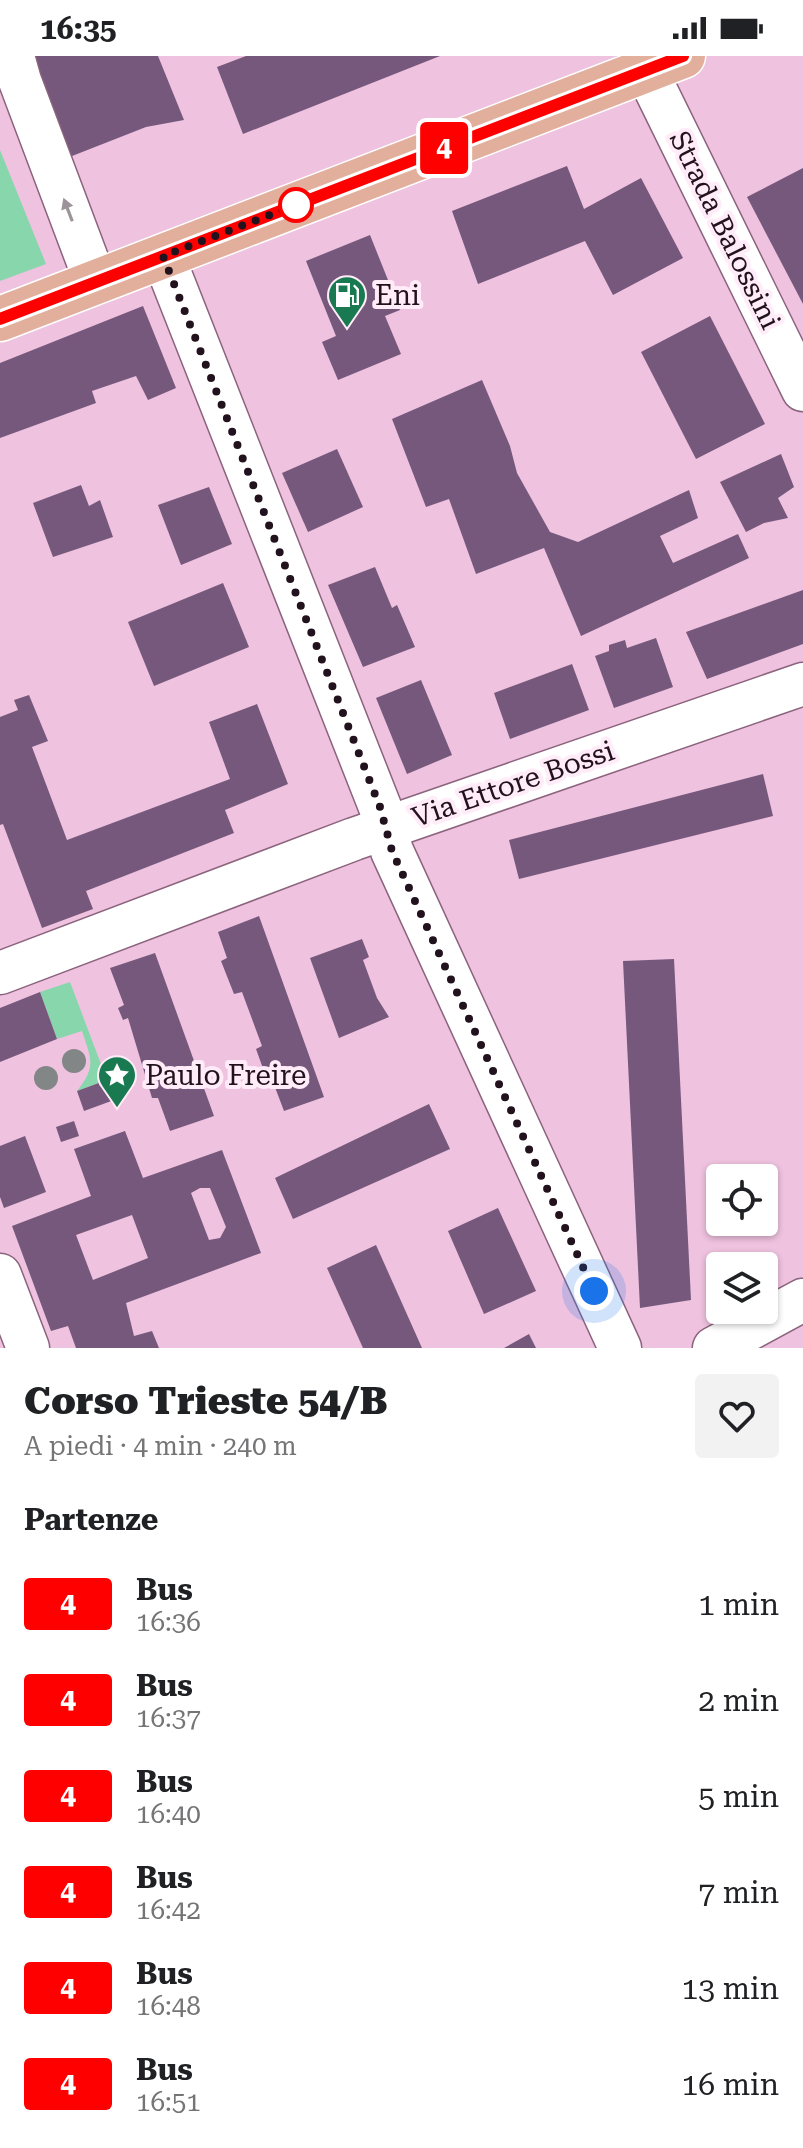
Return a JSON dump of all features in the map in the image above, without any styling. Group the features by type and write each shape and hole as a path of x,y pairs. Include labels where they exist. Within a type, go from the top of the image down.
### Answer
{"main road":[{"path":"0,319 656,61"}],"street":[{"name":"Strada Balossini","path":"656,61 803,390"},
{"path":"11,75 96,283"},
{"path":"163,256 386,828 392,851 620,1348"},
{"name":"Via Ettore Bossi","path":"0,973 386,828 803,684"},
{"path":"0,1275 28,1348"},
{"path":"714,1348 803,1300"}],"green space":[{"path":"0,150 46,264 0,281"},
{"path":"70,982 107,1080 77,1091 90,1068 82,1031 57,1039 40,992"}],"building":[{"path":"28,56 158,56 184,120 146,127 67,158"},
{"path":"246,56 440,56 243,134 217,67"},
{"path":"567,166 584,209 641,178 683,258 613,295 585,241 478,284 452,211"},
{"path":"803,168 803,304 747,197"},
{"path":"370,235 400,310 385,316 401,354 338,380 322,342 336,336 306,261"},
{"path":"143,306 176,388 148,400 136,376 92,391 96,403 0,438 0,363"},
{"path":"710,316 765,424 696,459 641,352"},
{"path":"482,380 510,446 517,473 550,532 578,542 689,490 698,518 660,536 673,563 738,534 749,558 581,636 544,548 476,574 449,499 426,507 392,419"},
{"path":"337,449 363,507 308,532 282,473"},
{"path":"781,454 794,487 778,498 788,518 764,523 746,532 720,482"},
{"path":"81,485 89,506 100,500 113,537 53,557 33,503"},
{"path":"209,487 232,544 181,565 158,505"},
{"path":"375,567 392,608 397,605 415,647 363,667 328,585"},
{"path":"223,583 249,647 154,686 128,622"},
{"path":"803,590 803,644 707,679 686,632"},
{"path":"656,638 673,687 614,708 595,656 609,651 609,645 625,640 627,648"},
{"path":"572,664 589,710 510,739 494,693"},
{"path":"421,680 452,755 407,774 376,698"},
{"path":"29,695 48,741 32,747 67,840 230,779 209,722 257,704 288,784 225,810 234,833 86,891 93,909 42,928 3,824 0,825 0,717 18,710 14,700"},
{"path":"763,774 773,816 519,879 509,840"},
{"path":"259,916 324,1097 284,1111 273,1082 269,1085 256,1049 262,1046 242,992 234,994 221,961 227,958 218,932"},
{"path":"362,939 369,957 363,960 377,998 389,1017 339,1038 310,958"},
{"path":"155,953 214,1116 170,1131 158,1098 152,1098 128,1018 123,1020 118,1008 124,1005 110,968"},
{"path":"674,959 691,1300 640,1308 623,961"},
{"path":"40,992 57,1039 0,1062 0,1008"},
{"path":"107,1080 114,1100 84,1111 77,1091"},
{"path":"429,1104 450,1149 293,1219 275,1178"},
{"path":"74,1121 79,1136 61,1142 56,1127"},
{"path":"125,1131 143,1178 222,1150 261,1253 126,1303 134,1336 152,1331 159,1348 76,1348 68,1326 51,1331 12,1226 91,1196 74,1149","holes":["200,1188 210,1188 226,1227 220,1238 209,1240 191,1193","132,1215 148,1258 93,1280 76,1235"]},
{"path":"25,1136 46,1192 4,1208 0,1197 0,1146"},
{"path":"498,1208 536,1291 484,1314 448,1231"},
{"path":"376,1245 422,1348 363,1348 327,1268"},
{"path":"529,1334 536,1348 504,1348"}],"bus line":[{"name":"4","path":"0,319 683,56"}],"place":[{"name":"Eni","path":"347,329"},
{"name":"Paulo Freire","path":"117,1109"}],"route":[{"path":"296,205 163,256 380,807 392,851 594,1291"}]}
